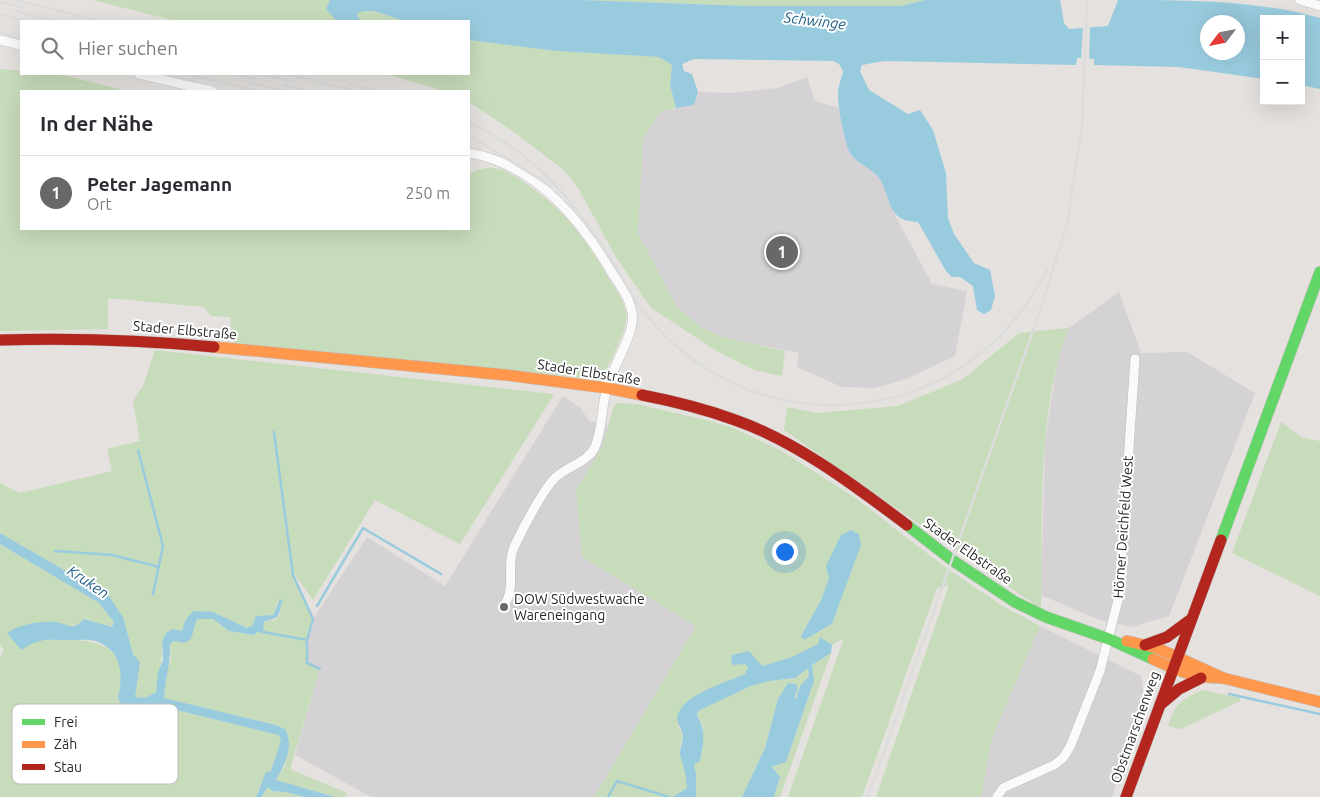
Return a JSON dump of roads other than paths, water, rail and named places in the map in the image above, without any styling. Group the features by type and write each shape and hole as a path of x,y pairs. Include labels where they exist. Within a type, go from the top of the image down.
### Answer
{"street":[{"path":"1300,0 1320,6"},
{"path":"0,40 20,46"},
{"path":"143,75 208,90"},
{"path":"470,153 496,161 523,174 552,195 573,214 606,262 625,295 633,315 630,330 606,388 602,423 594,448 585,458 556,477 514,546 510,560 512,585 510,597 504,606"},
{"name":"Obstmarschenweg","path":"1126,797 1176,656 1320,272"},
{"name":"Stader Elbstraße","path":"0,340 70,338 144,340 497,374 606,388 673,401 736,420 776,438 834,472 952,560 1015,602 1046,617 1109,639 1172,668 1201,678"},
{"name":"Hörner Deichfeld West","path":"997,797 1003,788 1054,765 1062,758 1070,746 1100,671 1119,596 1135,359"},
{"path":"1145,645 1167,637 1190,619"},
{"name":"Stader Elbstraße","path":"1109,639 1145,645 1176,656 1223,678"},
{"path":"1158,707 1179,689 1201,678 1223,678 1320,702"}],"water":[{"name":"Schwinge","path":"330,0 581,0 748,6 901,6 925,0 1060,0 1064,23 1069,29 1108,26 1118,0 1220,2 1272,8 1320,18 1320,89 1305,86 1305,15 1260,15 1260,78 1179,67 1094,65 1094,59 1077,58 1076,65 884,61 862,65 860,71 869,90 908,114 920,110 933,130 946,173 948,218 954,234 974,263 990,270 995,296 991,310 984,314 977,310 973,286 960,277 952,277 946,271 918,222 908,221 896,214 878,177 857,161 850,153 844,133 838,98 843,71 839,64 833,61 694,59 682,64 684,71 692,74 698,92 694,105 676,108 670,85 672,65 659,57 557,51 470,40 470,20 400,20 382,13 369,11 357,14 361,20 336,20 326,9"},
{"path":"851,530 859,534 861,545 832,624 804,640 801,636 821,600 829,579 826,566 841,535"},
{"path":"0,533 109,596 123,617 133,654 140,662 135,697 145,698 156,692 158,672 163,660 162,642 166,633 173,629 182,631 185,621 193,611 213,612 247,628 252,626 256,616 273,615 280,599 283,600 277,617 264,621 263,633 257,632 254,635 229,631 213,619 197,619 191,639 184,643 174,641 170,644 170,658 164,698 276,725 285,729 288,736 289,749 276,780 335,797 304,797 272,791 268,787 261,797 256,797 266,772 271,771 281,740 278,735 178,710 178,704 122,704 118,699 119,665 112,651 105,645 96,641 86,640 44,640 21,650 7,633 24,625 56,622 73,626 84,619 112,627 114,622 99,603 0,544"},
{"path":"820,637 832,645 831,653 812,665 814,681 786,762 772,767 780,777 774,797 742,797 765,748 778,699 788,683 796,684 798,688 794,698 796,699 800,686 809,676 808,668 795,678 769,681 751,686 698,711 697,716 702,727 703,738 700,761 694,765 696,797 673,797 687,788 680,756 683,733 677,717 682,707 689,700 707,690 745,674 748,668 745,664 733,665 732,655 749,651 762,666 792,657 818,644"}],"waterway":[{"path":"274,432 293,575 313,619 307,640"},
{"path":"138,450 163,546 153,594"},
{"path":"317,606 363,528 441,574"},
{"path":"55,551 112,555 159,567"},
{"path":"263,632 307,640 307,663 320,669"},
{"path":"1229,694 1320,714"},
{"path":"608,797 617,781 669,797"}],"railway":[{"path":"16,0 96,20"},
{"path":"868,797 1039,314 1067,224 1082,126 1087,0"},
{"path":"0,2 24,8"},
{"path":"15,11 50,20"},
{"path":"0,14 22,20"},
{"path":"0,33 20,38"},
{"path":"166,75 196,82"},
{"path":"191,75 253,90"},
{"path":"241,75 256,79"},
{"path":"266,75 294,82"},
{"path":"290,75 352,90"},
{"path":"248,82 282,90"},
{"path":"348,84 372,90"},
{"path":"283,85 302,90"},
{"path":"470,123 492,134 513,148 532,163 567,198 597,238 640,307 664,335 692,359 722,378 754,392 788,401 823,405 859,404 895,397 920,389 943,378 965,365 1003,333 1034,293 1047,270"},
{"path":"470,136 550,186"}],"place":[{"name":"Peter Jagemann","path":"782,252"},
{"name":"DOW Südwestwache Wareneingang","path":"504,607"}],"water label":[{"name":"Kruken","path":"88,582"}]}
